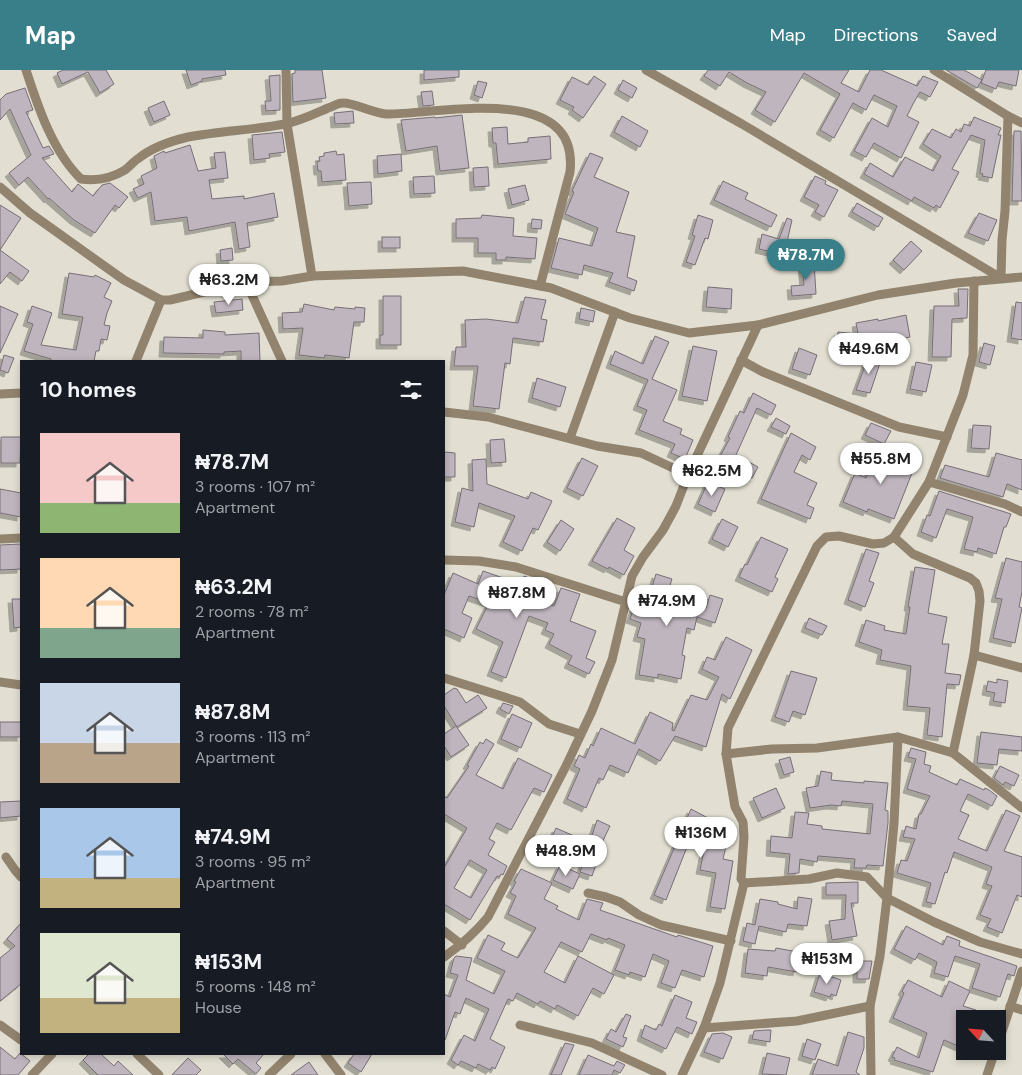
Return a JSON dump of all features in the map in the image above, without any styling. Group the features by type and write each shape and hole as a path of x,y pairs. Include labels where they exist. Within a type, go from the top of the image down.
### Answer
{"street":[{"path":"26,70 34,94 60,154 81,179 96,180 113,175 125,170 158,146 187,137 287,124 342,103 385,114 485,107 534,115 545,120 564,136 570,148 572,161 540,286"},
{"path":"286,70 287,124 312,276"},
{"path":"646,70 742,124 1001,278"},
{"path":"934,70 1008,116 1022,122"},
{"path":"1001,278 1008,116"},
{"path":"0,187 30,213 124,280 161,300 170,300 246,282 282,281 312,276 463,270 551,288 630,318 689,333 758,325 878,295 974,281 1022,277"},
{"path":"682,1075 704,1028 720,983 744,883 741,879 744,837 742,822 735,807 726,754 728,728 817,546 826,537 839,536 873,544 884,543 894,537 929,482 963,395 973,355 974,281"},
{"path":"246,282 282,360"},
{"path":"136,360 161,300"},
{"path":"570,438 615,312"},
{"path":"445,956 475,934 488,917 566,766 592,711 612,660 632,576 663,530 676,506 688,475 758,325"},
{"path":"741,360 898,428 947,437"},
{"path":"0,394 20,393"},
{"path":"445,412 488,417 597,446 640,453 688,475"},
{"path":"929,482 1005,504 1022,512"},
{"path":"894,537 913,554 962,574 976,583 979,592 980,601 974,656 953,753"},
{"path":"0,539 20,538"},
{"path":"445,560 480,561 516,567 626,602"},
{"path":"974,656 1022,668"},
{"path":"445,678 520,702 549,724 580,734"},
{"path":"0,682 20,685"},
{"path":"726,754 772,749 817,748 898,737 953,753 1022,808"},
{"path":"871,1074 870,1006 880,956 887,898 894,823 898,737"},
{"path":"6,857 20,876"},
{"path":"744,883 809,879 838,873 867,877 887,898 934,922 965,935 1022,954"},
{"path":"588,893 620,902 639,915 661,925 731,941"},
{"path":"445,931 462,945"},
{"path":"1006,1019 1022,972"},
{"path":"704,1028 797,1021 870,1006"},
{"path":"1010,1006 1022,1010"},
{"path":"0,1025 20,1039"},
{"path":"520,1026 592,1043 662,1075"},
{"path":"32,1075 47,1055"},
{"path":"138,1055 159,1075"},
{"path":"269,1075 290,1055"},
{"path":"328,1055 341,1075"},
{"path":"987,1075 992,1060"}],"building":[{"path":"63,70 106,70 114,84 100,93 88,72 62,84 57,73"},
{"path":"186,70 225,70 226,75 202,79 202,81 191,85"},
{"path":"295,70 322,70 326,98 293,102 292,74 295,73"},
{"path":"424,70 459,70 459,77 424,80"},
{"path":"708,70 849,70 841,83 859,92 870,70 881,70 917,86 923,76 938,82 930,97 920,92 907,116 919,122 901,158 874,143 866,157 854,151 872,118 888,127 897,106 874,95 866,110 853,103 834,138 820,130 840,94 804,73 775,122 755,110 766,92 729,72 720,86 704,76"},
{"path":"946,70 964,70 982,80 977,88"},
{"path":"986,70 1019,70 1016,86 999,82 996,89 981,83"},
{"path":"280,75 280,110 266,111 265,101 271,101 269,76"},
{"path":"594,76 606,84 583,118 572,110 574,107 560,100 572,77 588,85"},
{"path":"623,80 637,88 632,98 618,90"},
{"path":"478,81 487,83 482,98 474,95"},
{"path":"25,88 33,110 26,112 43,148 49,146 54,154 42,158 72,192 78,184 93,196 102,185 110,183 128,197 119,208 115,205 95,233 74,220 48,199 28,177 19,185 9,173 31,155 10,109 0,120 0,100 6,94"},
{"path":"432,91 434,105 423,106 421,92"},
{"path":"164,101 170,115 154,122 148,108"},
{"path":"353,111 354,123 335,124 334,113"},
{"path":"462,115 469,168 440,171 437,146 406,151 401,120"},
{"path":"622,116 648,131 640,147 614,132"},
{"path":"974,117 1001,128 998,135 1001,135 992,178 982,176 983,174 980,173 985,140 971,135 952,169 959,172 940,208 936,205 934,208 914,197 912,201 864,174 870,163 893,177 905,157 933,171 941,156 923,144 932,129 951,138 956,129 961,132 964,124 970,126"},
{"path":"507,127 508,144 528,142 528,138 550,136 551,159 498,164 492,128"},
{"path":"1014,131 1021,131 1022,201 1012,201"},
{"path":"282,132 285,152 269,154 270,158 254,160 252,135"},
{"path":"190,145 198,171 216,168 214,153 225,152 228,178 209,180 212,199 244,196 244,199 274,193 278,217 247,223 250,247 239,249 235,222 189,231 187,217 155,221 151,192 138,198 133,189 144,184 141,176 157,168 154,156 164,151 165,153"},
{"path":"336,151 337,155 344,154 346,180 322,182 321,171 318,171 317,162 320,161 319,157 324,156 324,153"},
{"path":"590,153 603,158 594,177 629,192 616,232 635,236 627,277 637,281 634,291 609,282 613,273 584,265 582,275 551,268 559,238 592,246 598,228 565,214 574,192 572,191"},
{"path":"401,154 402,171 378,174 377,156"},
{"path":"488,167 489,186 474,187 473,168"},
{"path":"434,176 435,193 414,194 413,177"},
{"path":"815,176 826,181 825,184 838,190 824,217 815,212 819,205 804,197"},
{"path":"723,181 748,193 745,199 777,215 771,227 714,200"},
{"path":"371,182 372,204 349,206 347,183"},
{"path":"525,185 529,200 512,205 508,189"},
{"path":"857,203 883,218 878,227 852,212"},
{"path":"0,205 21,218 0,250"},
{"path":"979,213 997,220 988,241 968,233"},
{"path":"482,215 514,218 513,236 537,238 535,259 506,257 506,260 496,260 496,253 478,253 478,238 456,238 456,219 481,218"},
{"path":"698,215 713,220 708,239 705,238 695,265 686,262 695,236 692,235"},
{"path":"787,218 792,220 784,255 759,249 762,234 779,239"},
{"path":"532,219 542,220 541,229 531,228"},
{"path":"382,237 400,237 400,248 382,248"},
{"path":"911,241 922,251 904,270 893,260"},
{"path":"232,248 233,260 221,261 220,250"},
{"path":"0,250 29,271 22,281 10,272 0,284"},
{"path":"814,262 816,294 792,296 791,286 804,285 802,263"},
{"path":"69,273 94,277 95,275 111,283 104,297 112,301 104,325 110,326 107,340 101,339 99,351 96,351 94,360 51,360 24,351 33,324 27,322 32,306 52,313 41,345 76,350 83,317 62,314"},
{"path":"708,287 732,289 731,309 706,307"},
{"path":"958,289 968,289 967,318 952,319 951,357 932,357 934,306 959,306"},
{"path":"383,296 401,296 401,345 380,345 380,335 383,335"},
{"path":"525,297 546,300 541,319 547,320 543,342 513,338 510,364 505,363 499,409 473,406 478,366 454,366 456,347 466,347 465,320 486,319 518,323"},
{"path":"242,299 243,310 216,313 214,302"},
{"path":"1016,302 1022,303 1022,340 1011,338"},
{"path":"304,304 334,310 335,307 365,308 364,322 354,322 349,358 325,355 324,358 299,355 303,328 283,329 282,313 302,312"},
{"path":"0,306 18,314 0,353"},
{"path":"581,308 595,311 593,322 579,319"},
{"path":"906,315 910,337 848,346 866,354 865,357 835,353 838,332 858,334 856,323 878,319 878,321"},
{"path":"203,330 225,332 225,335 259,333 260,360 241,360 241,351 224,352 224,354 163,353 164,337 203,338"},
{"path":"655,336 669,342 652,379 677,390 663,421 682,429 680,434 693,440 685,459 671,453 675,444 639,430 647,410 637,406 648,380 610,364 615,351 643,364"},
{"path":"984,343 995,346 990,365 979,362"},
{"path":"693,346 717,351 707,401 682,396"},
{"path":"799,348 817,355 810,375 792,369"},
{"path":"4,355 14,358 8,373 0,370"},
{"path":"869,355 881,360 870,393 856,390"},
{"path":"916,362 932,365 926,392 910,389"},
{"path":"537,378 566,387 560,407 532,398"},
{"path":"753,393 776,405 771,415 757,408 736,455 758,467 752,478 718,460 730,438 728,437 740,411 744,413"},
{"path":"776,418 790,426 786,434 771,427"},
{"path":"871,423 891,431 884,444 865,435"},
{"path":"973,425 991,426 989,449 971,448"},
{"path":"791,433 816,447 810,460 802,455 794,472 817,483 807,505 814,508 810,519 761,499"},
{"path":"1,437 20,437 20,463 1,463"},
{"path":"504,439 506,462 491,463 490,440"},
{"path":"879,447 914,463 894,519 868,509 867,512 843,502 855,473 866,478"},
{"path":"445,452 455,453 455,477 445,477"},
{"path":"996,453 1022,460 1022,490 1007,484 1003,497 940,478 945,465 989,477"},
{"path":"582,458 598,466 583,496 567,488"},
{"path":"486,459 487,484 528,499 531,492 552,501 538,530 533,528 522,551 503,542 515,516 479,503 474,527 455,522 462,488 473,491 472,460"},
{"path":"708,482 725,489 715,512 698,504"},
{"path":"0,489 20,493 20,517 0,513"},
{"path":"939,491 1011,514 1006,527 1004,527 996,554 978,548 977,552 964,549 973,517 947,509 936,538 921,532 927,515 930,516"},
{"path":"617,518 635,528 624,550 634,556 624,575 592,561"},
{"path":"722,519 738,527 728,547 712,539"},
{"path":"561,520 574,529 560,551 547,542"},
{"path":"761,537 788,549 775,577 778,579 772,592 739,577"},
{"path":"20,544 20,569 0,570 0,545"},
{"path":"866,549 879,553 869,581 874,583 865,607 848,600"},
{"path":"1006,558 1022,562 1022,592 1019,607 1022,608 1015,643 993,638 1002,599 995,598"},
{"path":"915,567 935,570 928,613 947,617 942,644 949,644 945,673 961,675 959,685 947,684 942,737 927,735 930,708 907,706 911,666 880,660 882,650 859,642 866,620 885,626 884,630 906,634 910,607 908,607"},
{"path":"483,571 509,580 502,596 509,599 524,576 529,578 523,593 554,606 561,588 580,594 570,621 596,631 586,658 595,662 589,674 568,664 572,656 549,644 554,634 545,630 548,623 529,616 506,678 491,672 503,642 476,629 489,603 469,596 462,613 472,618 464,638 445,629 445,593 453,573 478,584"},
{"path":"656,574 672,579 667,595 706,608 710,595 723,599 715,623 697,617 694,630 687,628 682,655 685,656 681,679 658,674 658,678 639,675 645,639 637,637 641,623 630,619 641,587 651,590"},
{"path":"12,599 20,599 20,627 14,628"},
{"path":"809,618 827,626 822,635 805,628"},
{"path":"726,637 752,650 730,699 722,694 706,747 675,736 660,761 639,749 628,773 610,765 603,780 599,778 586,808 567,799 580,769 574,766 579,755 585,758 601,728 635,744 650,712 673,723 672,730 674,731 691,695 707,700 719,677 702,669 707,657 715,660"},
{"path":"791,671 817,678 805,715 793,711 789,722 775,717"},
{"path":"997,679 1008,681 1005,703 993,701 995,693 986,691 988,681 997,683"},
{"path":"454,688 457,689 466,703 478,695 487,708 457,727 445,708 445,694"},
{"path":"503,703 513,706 509,714 500,709"},
{"path":"512,714 532,723 521,748 501,739"},
{"path":"0,722 20,722 20,737 0,737"},
{"path":"456,726 469,745 451,757 445,748 445,733"},
{"path":"981,732 1022,737 1022,751 999,749 997,765 977,763"},
{"path":"486,739 494,744 476,775 503,789 518,758 552,775 544,792 534,788 511,830 497,823 489,839 495,842 488,855 507,866 503,875 497,876 470,920 445,905 445,866 467,828 445,815 445,797 447,798 469,766 467,765 480,742 483,744","holes":["470,860 487,870 471,898 454,888"]},
{"path":"911,748 926,752 924,764 931,766 929,772 957,785 960,779 984,790 985,788 997,796 992,806 968,794 960,811 969,815 958,839 987,851 1006,810 1020,816 1004,851 1022,857 1022,897 1017,895 1002,933 987,927 991,919 980,915 992,886 986,884 992,867 954,852 947,873 945,872 935,904 926,902 931,883 897,873 901,860 907,861 915,839 903,837 906,826 916,829 919,814 921,814 930,796 907,789 916,759 908,757"},
{"path":"790,757 794,772 784,775 779,760"},
{"path":"1000,766 1019,775 1014,786 1005,782 1003,785 994,778"},
{"path":"821,771 832,773 831,780 888,783 885,810 888,811 888,823 883,866 867,865 866,868 854,868 855,859 818,856 817,862 800,859 799,873 788,874 790,854 770,852 771,836 792,838 795,812 809,813 807,824 822,826 822,829 870,834 873,804 842,801 841,806 831,805 810,808 806,788 818,786"},
{"path":"776,788 785,808 762,818 753,798"},
{"path":"20,801 20,816 0,818 0,802"},
{"path":"691,809 708,818 703,828 729,834 723,859 733,861 725,909 710,907 716,873 700,870 705,846 689,842 666,900 654,895"},
{"path":"597,820 610,826 599,849 601,850 592,876 580,872"},
{"path":"556,828 574,836 567,852 549,844"},
{"path":"560,865 580,874 573,889 553,880"},
{"path":"521,869 552,883 544,899 558,906 556,909 579,920 587,899 603,903 600,910 677,937 678,935 713,946 704,977 682,970 675,988 661,983 669,961 653,954 645,977 630,972 629,975 615,970 625,945 591,934 582,952 561,942 544,972 565,983 578,956 614,975 604,994 593,988 578,1016 557,1005 555,1009 540,1001 538,1004 517,993 513,1001 508,999 490,1039 505,1047 495,1069 492,1067 490,1070 478,1064 476,1068 461,1061 458,1065 451,1060 464,1035 475,1041 489,1009 466,998 460,1014 455,1012 445,1040 445,994 450,997 458,975 450,973 454,958 456,956 472,958 466,980 494,994 505,971 477,958 488,935 505,943 501,950 518,958 536,928 508,914 516,896 510,893 516,882 514,881"},
{"path":"858,882 858,903 851,903 857,936 832,940 829,921 845,919 846,895 826,895 826,883"},
{"path":"798,897 812,899 807,926 788,924 786,932 759,926 755,944 743,941 747,923 755,925 760,899 778,902 778,904 797,909"},
{"path":"20,924 20,985 0,1001 0,958 15,946 7,939"},
{"path":"906,926 943,945 947,936 960,941 959,946 1017,966 1014,976 1008,974 1000,997 972,988 980,964 955,956 948,977 934,973 937,962 919,953 915,960 894,949"},
{"path":"776,948 820,956 818,969 798,967 797,972 768,967 767,976 745,973 748,949 775,951"},
{"path":"857,961 872,961 869,979 857,979"},
{"path":"820,973 841,980 836,996 831,994 830,997 814,992"},
{"path":"908,980 942,997 949,981 970,991 963,1006 976,1010 956,1010 956,1045 944,1040 933,1072 894,1060 895,1058 892,1057 897,1047 919,1058 927,1033 893,1018 904,993 902,991"},
{"path":"675,995 692,1002 686,1018 697,1022 692,1034 677,1027 666,1049 641,1037 645,1025 656,1030 659,1024 662,1026"},
{"path":"626,1014 631,1016 623,1037 627,1038 623,1047 606,1039 611,1029 616,1032"},
{"path":"771,1030 770,1042 752,1039 754,1031"},
{"path":"848,1032 864,1037 864,1048 856,1072 860,1075 812,1075 818,1059 838,1066"},
{"path":"723,1033 732,1037 723,1059 704,1052 712,1034"},
{"path":"807,1039 821,1044 815,1060 802,1056"},
{"path":"565,1043 574,1045 561,1075 551,1075"},
{"path":"0,1047 15,1059 20,1053 20,1055 30,1061 18,1075 0,1075"},
{"path":"767,1053 790,1058 786,1075 762,1074"},
{"path":"88,1055 102,1055 114,1066 118,1061 133,1075 98,1075 83,1060"},
{"path":"224,1055 263,1055 256,1063 261,1068 256,1074 238,1059 233,1064"},
{"path":"353,1055 371,1055 361,1072 348,1063"},
{"path":"588,1055 614,1066 617,1061 625,1065 620,1073 614,1070 612,1075 579,1075"},
{"path":"188,1058 201,1070 196,1075 172,1075"},
{"path":"309,1062 318,1075 291,1075"}]}
